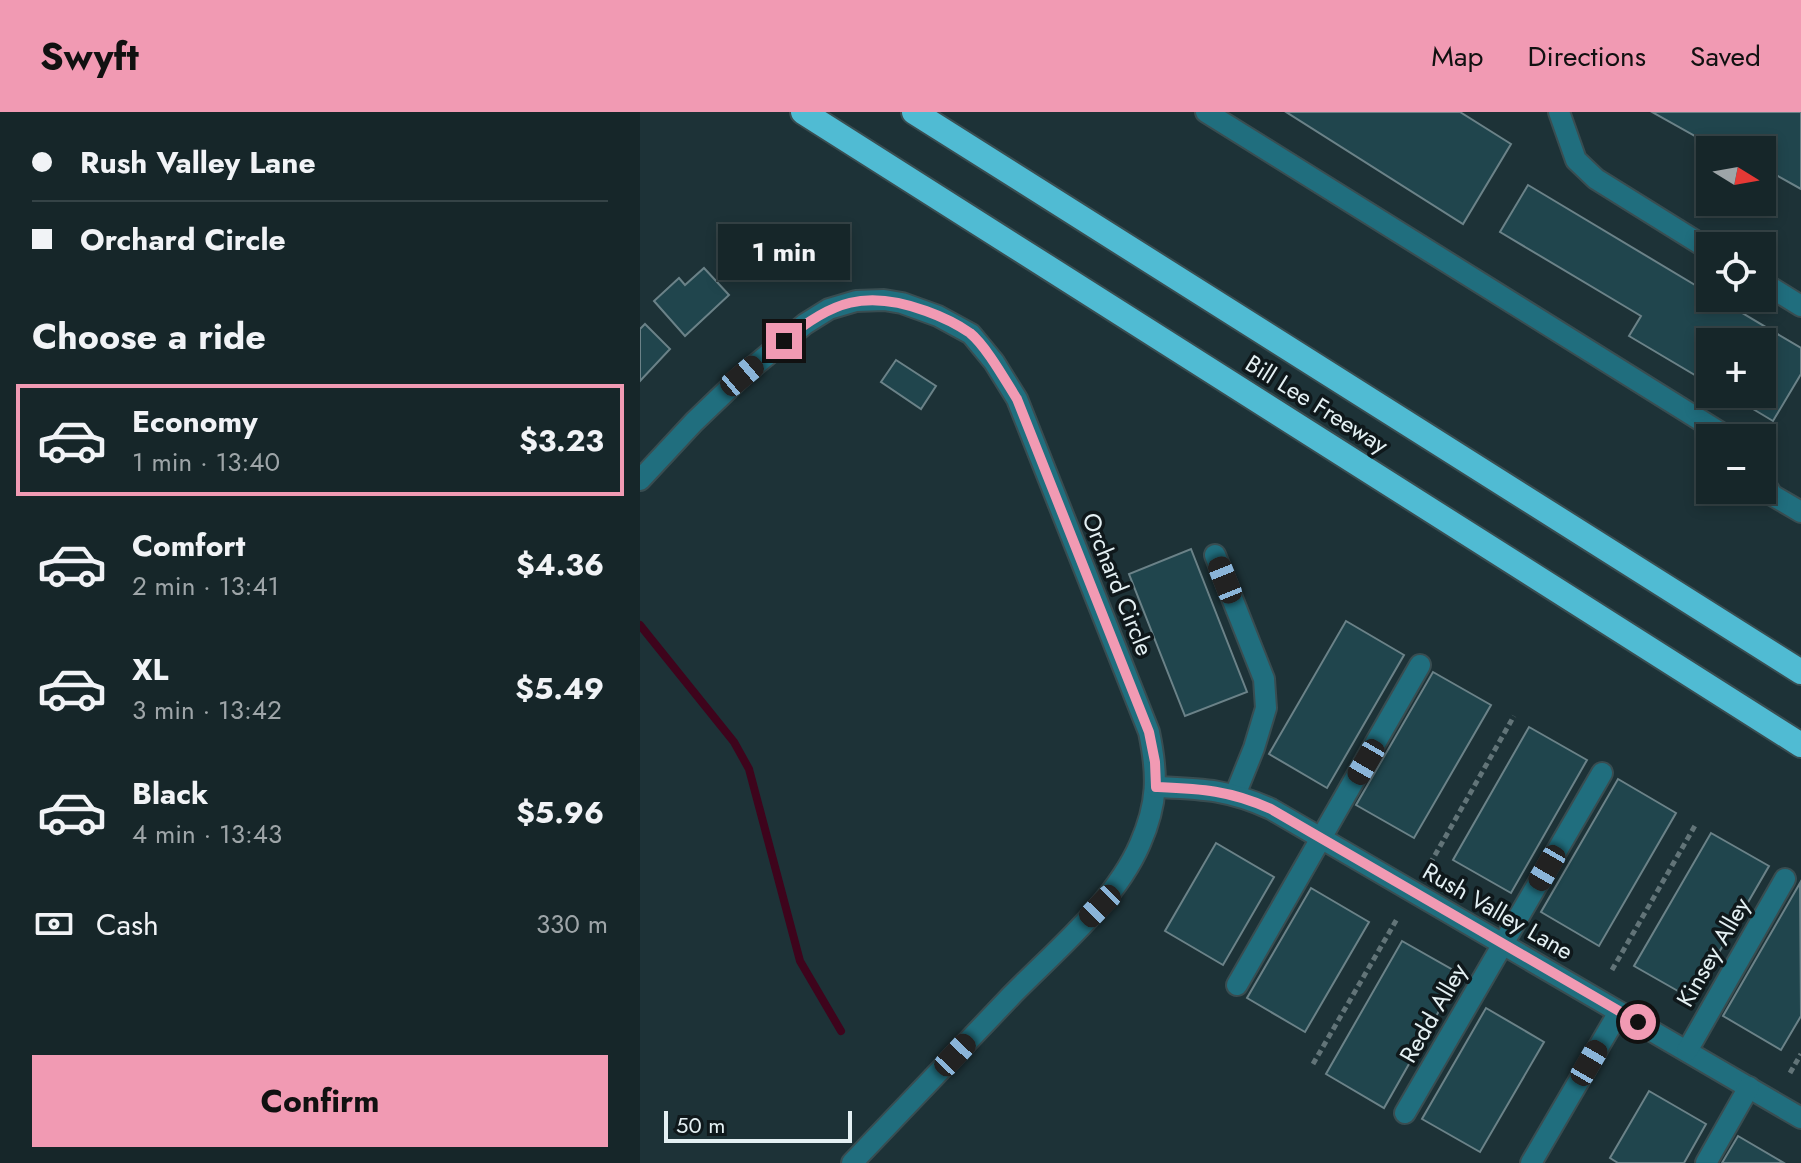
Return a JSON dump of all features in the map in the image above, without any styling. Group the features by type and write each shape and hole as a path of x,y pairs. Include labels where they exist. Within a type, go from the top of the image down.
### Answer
{"highway":[{"name":"Bill Lee Freeway","path":"803,112 1801,745"},
{"name":"Bill Lee Freeway","path":"914,112 1801,672"}],"street":[{"path":"1206,112 1707,424"},
{"path":"1559,112 1576,160 1596,179 1696,241"},
{"path":"1776,291 1801,306"},
{"name":"Orchard Circle","path":"640,480 717,398 805,324 829,309 856,301 884,300 938,316 971,334 994,362 1017,399 1149,732 1156,787 1150,819 1122,879 1100,906 852,1163"},
{"path":"1776,497 1801,512"},
{"path":"1215,555 1264,679 1266,708 1235,795"},
{"path":"1237,985 1420,665"},
{"name":"Redd Alley","path":"1405,1113 1602,773"},
{"name":"Rush Valley Lane","path":"1156,787 1203,789 1235,795 1271,809 1801,1118"},
{"name":"Kinsey Alley","path":"1687,1051 1785,879"},
{"path":"1531,1163 1619,1012"},
{"path":"1706,1163 1749,1087"}],"path":[{"path":"1430,864 1514,716"},
{"path":"1612,970 1696,824"},
{"path":"1313,1064 1397,919"},
{"path":"1790,1073 1801,1054"}],"building":[{"path":"1286,112 1460,112 1511,144 1463,224"},
{"path":"1652,112 1801,112 1801,189 1776,175 1776,136 1696,137"},
{"path":"1528,185 1696,286 1696,312 1741,312 1767,328 1696,328 1696,376 1629,336 1641,316 1500,232"},
{"path":"704,268 729,295 685,336 654,301 679,278 685,285"},
{"path":"645,324 670,349 640,381 640,329"},
{"path":"1776,333 1801,348 1801,374 1773,421 1751,408 1776,408"},
{"path":"896,360 936,386 921,409 881,382"},
{"path":"1191,549 1247,692 1185,716 1129,574"},
{"path":"1346,621 1404,655 1327,788 1269,754"},
{"path":"1433,672 1491,705 1414,838 1356,805"},
{"path":"1529,727 1587,760 1511,893 1453,860"},
{"path":"1618,779 1676,813 1599,946 1541,912"},
{"path":"1711,833 1769,866 1692,999 1634,966"},
{"path":"1216,843 1274,877 1223,965 1165,931"},
{"path":"1800,883 1801,1016 1781,1050 1723,1016"},
{"path":"1311,888 1369,922 1305,1032 1247,998"},
{"path":"1402,941 1460,974 1384,1108 1326,1074"},
{"path":"1486,1008 1544,1042 1480,1152 1422,1119"},
{"path":"1649,1091 1706,1124 1684,1163 1618,1163 1610,1158"},
{"path":"1738,1136 1784,1163 1722,1163"}],"waterway":[{"path":"640,625 734,742 749,769 800,961 841,1031"}],"route":[{"path":"784,341 829,309 856,301 902,303 938,316 971,334 994,362 1017,399 1149,732 1156,787 1220,791 1271,809 1638,1022"}]}
